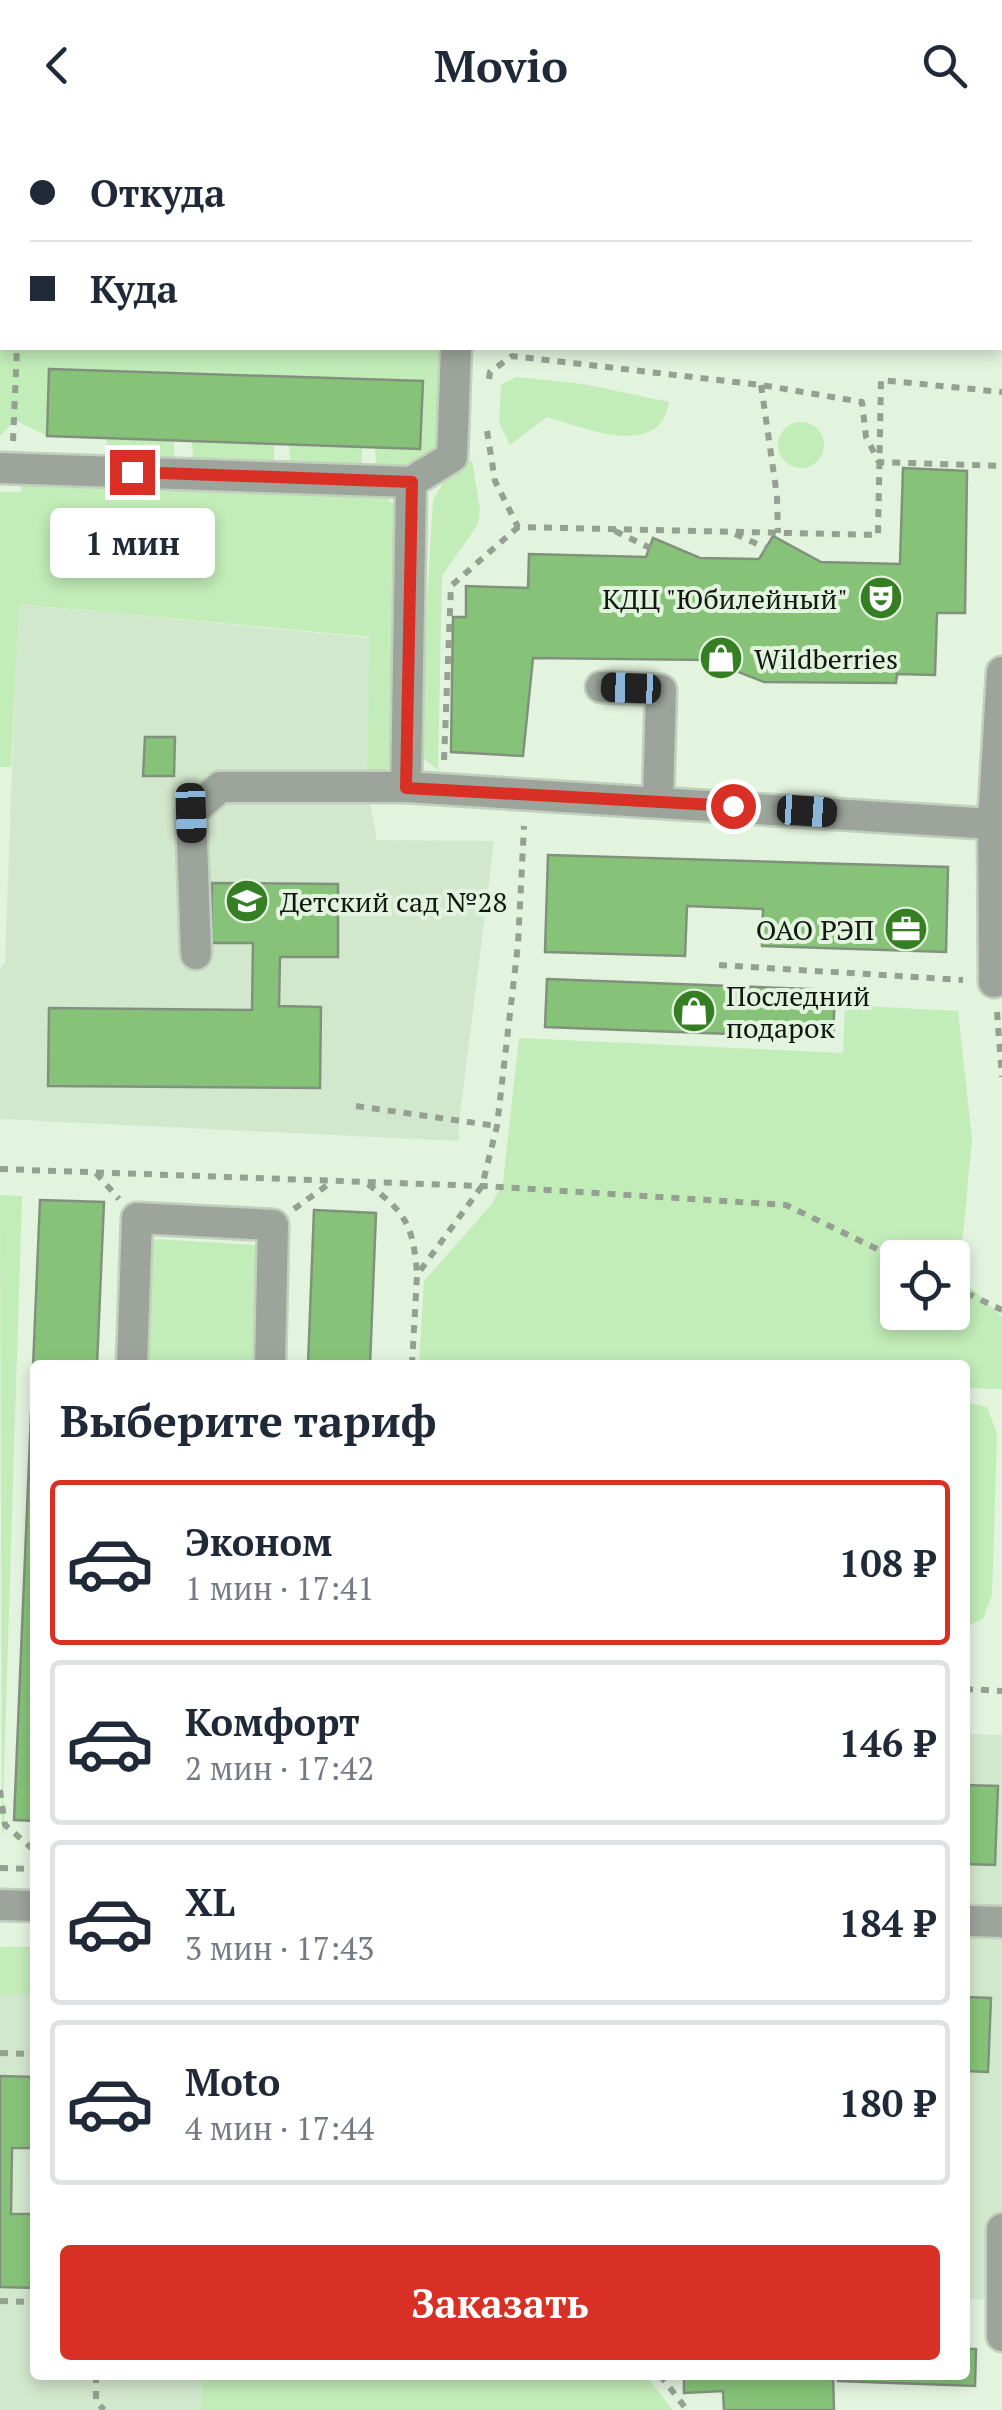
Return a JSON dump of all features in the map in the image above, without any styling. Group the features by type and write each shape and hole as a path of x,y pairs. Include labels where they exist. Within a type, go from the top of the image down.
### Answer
{"lane":[{"path":"6,468 412,482 452,457 456,350"},
{"path":"406,788 412,482"},
{"path":"994,982 993,824 1002,672"},
{"path":"601,687 660,690 658,801"},
{"path":"196,954 191,813 220,787 406,788 993,824"},
{"path":"132,1360 137,1218 273,1225 270,1360"},
{"path":"0,1905 30,1906"},
{"path":"970,1921 1002,1922"},
{"path":"1002,2229 1002,2336"}],"path":[{"path":"6,468 17,350"},
{"path":"488,386 490,372 511,352 862,402 866,437 879,462"},
{"path":"443,790 450,586 518,527 878,536 881,380 1002,392"},
{"path":"762,386 777,496 778,533"},
{"path":"484,413 495,482 518,527"},
{"path":"879,462 1002,466"},
{"path":"612,530 650,548"},
{"path":"732,532 766,548"},
{"path":"417,1275 482,1186 497,1126 518,944 523,846"},
{"path":"719,965 994,982 1002,1076"},
{"path":"356,1106 497,1126"},
{"path":"0,1169 482,1186 786,1205 880,1250"},
{"path":"273,1225 333,1181"},
{"path":"365,1182 399,1208 414,1243 417,1275 412,1360"},
{"path":"970,1295 1002,1310"},
{"path":"970,1689 1002,1691"},
{"path":"0,1790 5,1825 30,1847"},
{"path":"0,1868 30,1869"},
{"path":"0,2053 30,2054"},
{"path":"0,2301 30,2302"},
{"path":"96,2380 96,2401 104,2410"},
{"path":"664,2380 686,2410"}],"shaded area":[{"name":"Детский сад №28","path":"18,604 371,638 367,789 377,840 494,841 459,1141 0,1119 0,969 5,962"},
{"path":"970,1734 1002,1735 1002,2300 970,2299"},
{"path":"0,1994 30,1995 30,2380 202,2380 201,2410 0,2410"}],"green space":[{"path":"0,350 442,350 441,450 419,471 388,472 376,465 375,447 420,449 422,381 50,369 47,436 15,420 0,436"},
{"path":"516,377 583,384 669,402 663,420 651,431 618,435 547,417 510,445 499,423 501,385"},
{"path":"801,422 817,429 824,445 817,461 801,468 785,461 778,445 785,429"},
{"path":"106,438 174,441 174,459 120,462 108,452"},
{"path":"192,441 274,444 274,460 265,468 199,465 193,458"},
{"path":"289,444 362,447 362,462 355,470 300,471 290,462"},
{"path":"472,461 480,509 478,524 442,576 438,770 418,754 433,500 455,462"},
{"path":"21,479 384,495 402,513 397,764 367,779 370,637 19,604 11,767 0,767 0,492 21,492"},
{"path":"845,1005 958,1011 972,1140 962,1240 880,1240 880,1330 970,1330 970,1286 1002,1317 1002,1389 970,1388 970,1360 419,1360 424,1281 491,1205 503,1183 519,1038 843,1053"},
{"path":"0,1195 22,1196 2,1837"},
{"path":"151,1239 258,1245 254,1360 147,1360"},
{"path":"970,1403 987,1407 997,1434 992,1595 983,1619 970,1625"},
{"path":"0,1947 30,1947 30,1995 0,1994"},
{"path":"202,2380 650,2380 672,2410 201,2410"}],"building":[{"path":"49,369 423,381 420,449 47,436"},
{"path":"903,468 967,471 965,613 937,613 935,675 897,674 896,683 764,682 708,660 533,658 523,756 451,752 453,617 466,617 466,586 528,588 529,554 646,557 653,538 700,558 759,559 773,536 821,562 900,564"},
{"path":"145,737 175,737 174,776 143,776"},
{"path":"548,855 948,867 946,952 762,946 763,909 687,906 685,956 545,952"},
{"path":"212,883 338,884 338,957 280,957 279,1006 321,1007 320,1088 48,1086 49,1008 252,1010 253,943 211,943"},
{"path":"547,979 835,990 833,1038 545,1027"},
{"path":"40,1200 104,1202 97,1360 33,1360"},
{"path":"314,1210 376,1213 370,1360 308,1360"},
{"path":"30,1438 30,1821 14,1820"},
{"path":"970,1785 998,1786 995,1865 970,1864"},
{"path":"970,1997 991,1998 988,2072 970,2071"},
{"path":"0,2076 30,2077 30,2148 12,2148 11,2214 30,2214 30,2288 0,2287"},
{"path":"970,2349 976,2349 975,2386 838,2381 970,2380"},
{"path":"684,2380 833,2380 834,2410 724,2410 723,2391 684,2393"}],"place":[{"name":"КДЦ \"Юбилейный\"","path":"881,598"},
{"name":"Wildberries","path":"721,658"},
{"name":"Детский сад №28","path":"247,901"},
{"name":"ОАО РЭП","path":"906,929"},
{"name":"Последний подарок","path":"694,1011"}],"route":[{"path":"132,472 412,482 406,788 733,806"}]}
